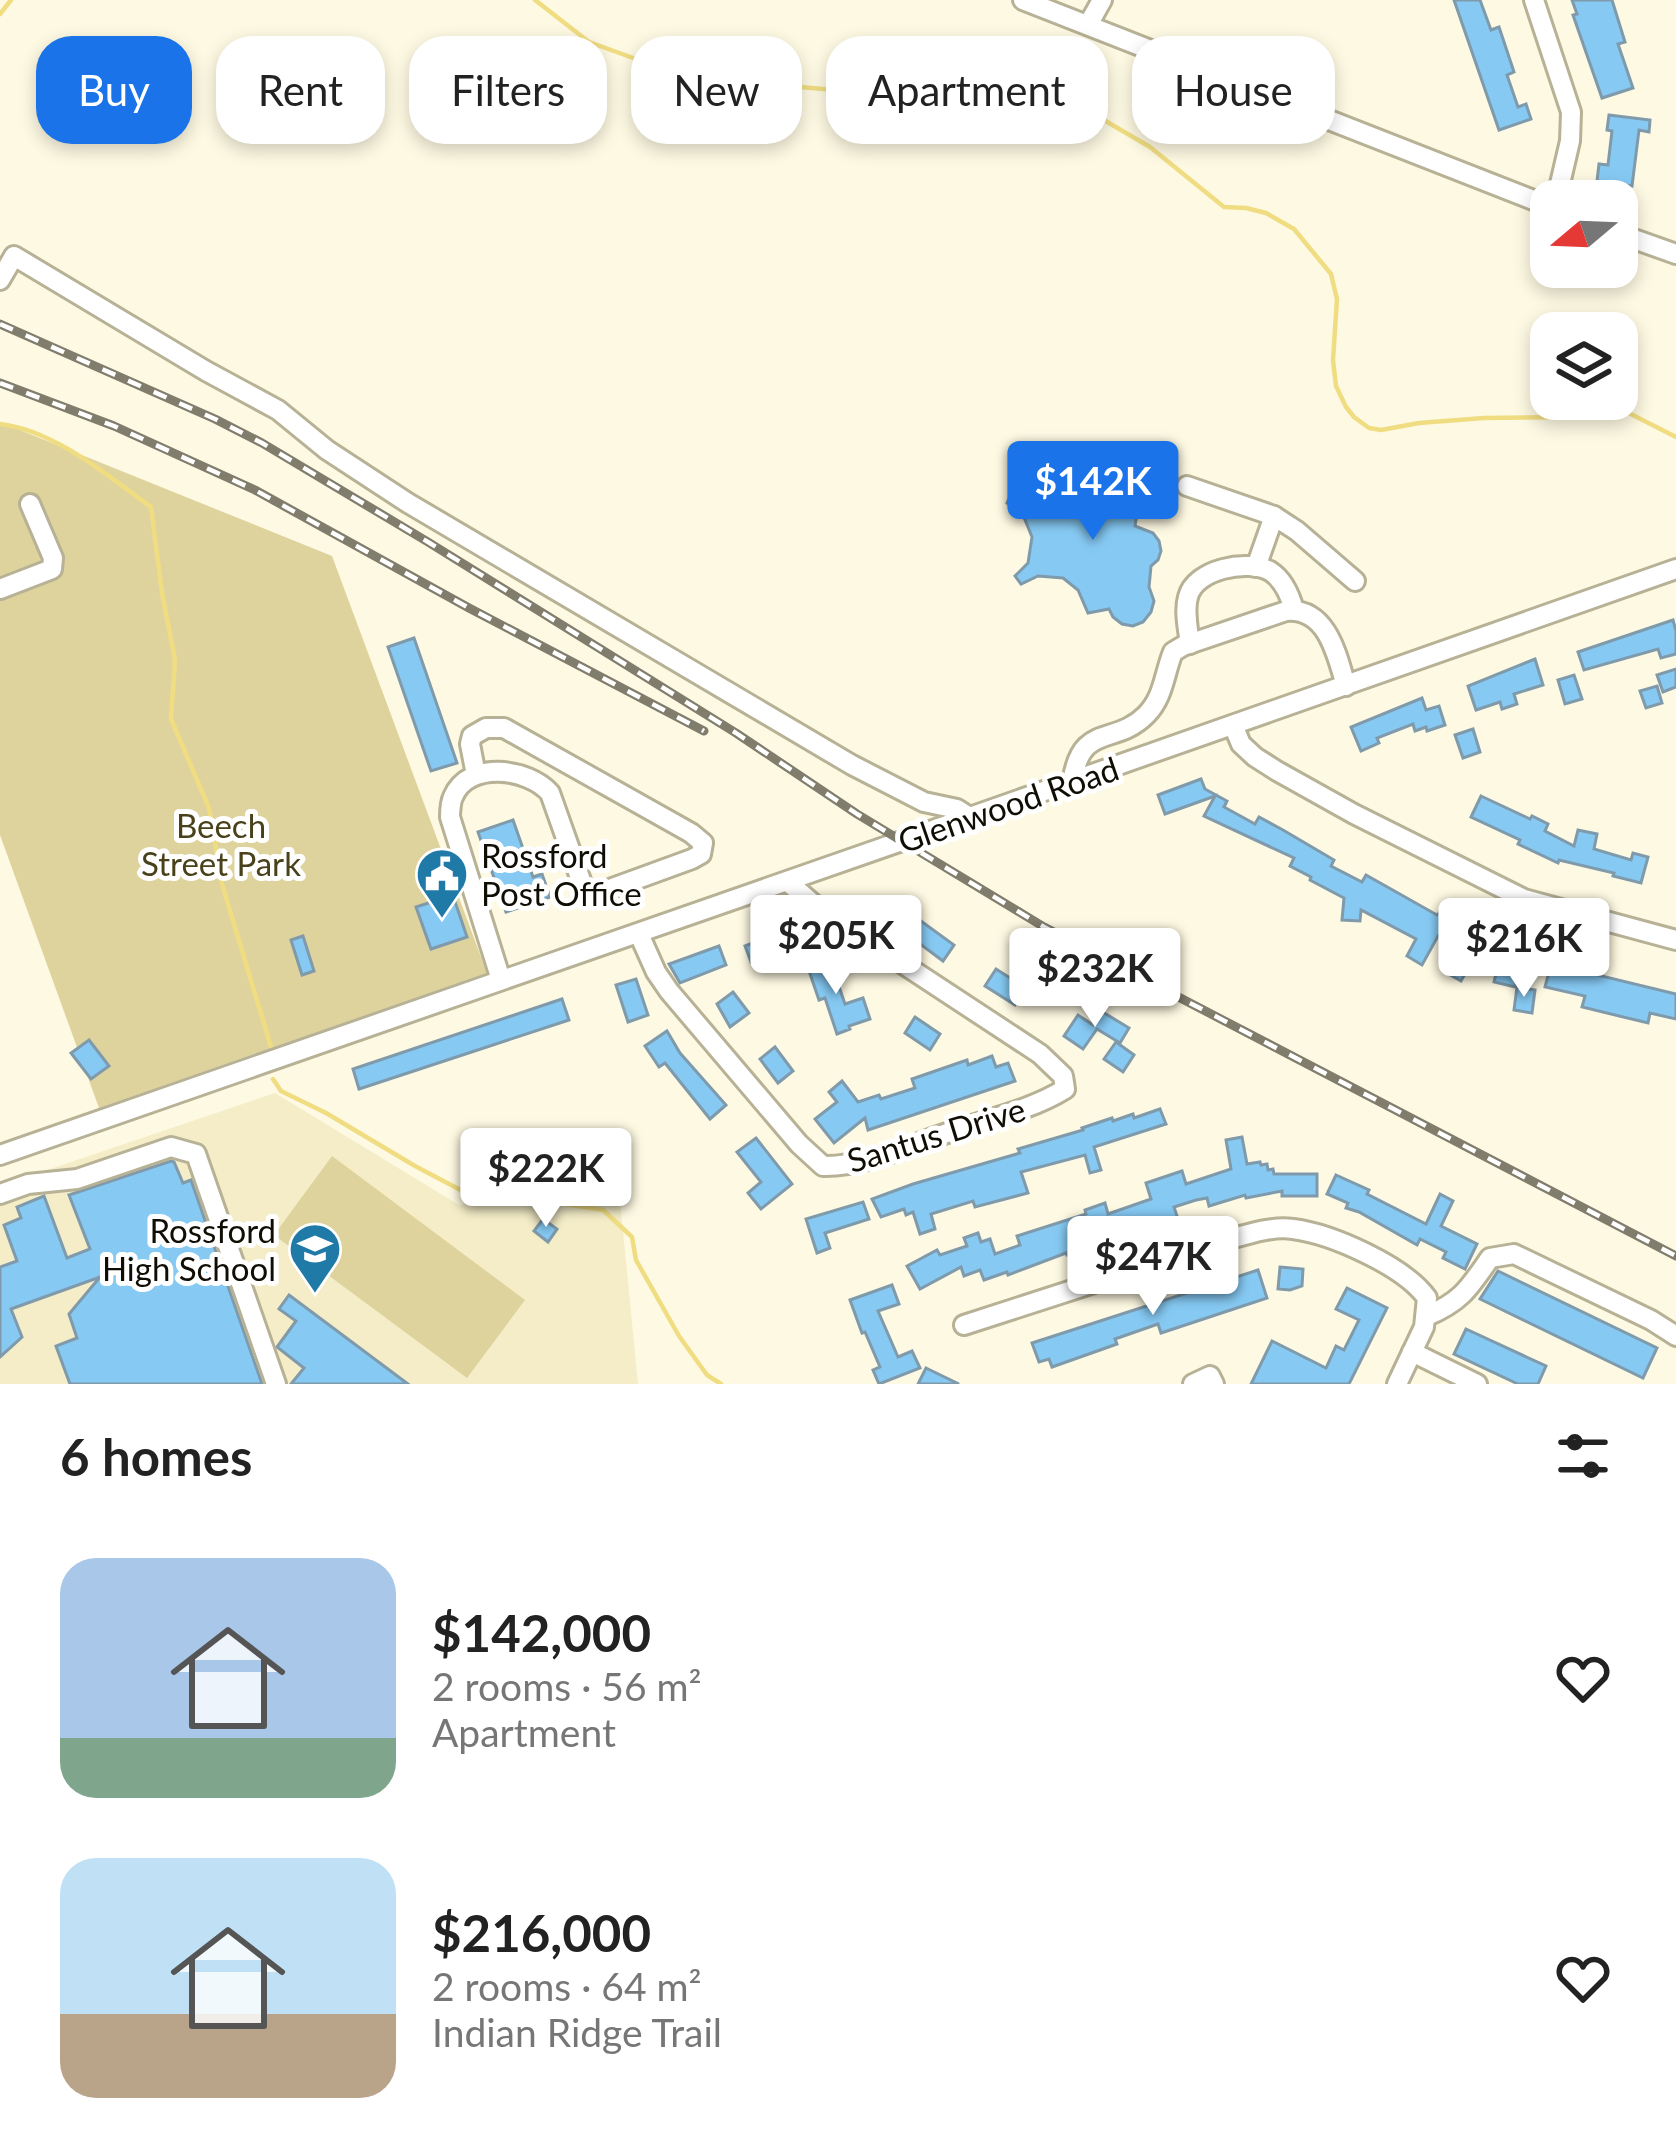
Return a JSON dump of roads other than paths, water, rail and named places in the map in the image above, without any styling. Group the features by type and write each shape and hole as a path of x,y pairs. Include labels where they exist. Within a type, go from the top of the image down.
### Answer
{"street":[{"path":"1023,0 1530,195"},
{"path":"1088,26 1102,0"},
{"path":"1534,0 1571,112 1570,141 1560,180"},
{"path":"1638,240 1676,254"},
{"path":"0,280 14,256 278,410 407,502 852,765 925,802 957,809 971,818"},
{"path":"1187,486 1274,516 1355,581"},
{"path":"0,589 52,569 53,558 30,505"},
{"path":"1256,567 1274,516"},
{"path":"1190,644 1187,598 1203,577 1217,571 1256,567 1269,571 1282,582 1294,610"},
{"name":"Glenwood Road","path":"0,1155 1676,569"},
{"path":"1072,783 1075,763 1089,744 1146,716 1164,687 1173,652 1190,644 1294,610 1313,618 1330,636 1346,686"},
{"path":"1233,725 1241,744 1255,758 1354,814 1524,898 1676,940"},
{"path":"476,775 472,736 486,728 504,728 703,843 701,854 590,894 584,889 550,793 539,784 491,771 461,784 452,798 450,817 501,980"},
{"path":"539,784 557,757"},
{"name":"Santus Drive","path":"639,934 669,991 823,1166 872,1158 1034,1104 1065,1089 1063,1076 1040,1054 818,908 788,882"},
{"path":"0,1194 28,1184 77,1179 171,1148 196,1154 276,1384"},
{"path":"964,1325 1227,1240 1290,1228 1343,1244 1403,1275 1426,1298 1427,1316 1397,1384"},
{"path":"1427,1316 1464,1295 1490,1258 1514,1254 1676,1336"},
{"path":"1412,1352 1477,1384"},
{"path":"1193,1384 1210,1376 1214,1384"}],"waterway":[{"path":"0,14 11,0"},
{"path":"535,0 589,42 647,63 685,87 722,98 800,87 858,92 967,64 989,68 1085,109 1150,147 1224,207 1266,213 1294,229 1331,274 1337,299 1336,386 1346,407 1369,428 1484,418 1570,417 1615,406 1676,437"},
{"path":"0,424 60,445 151,507 175,660 171,719 209,808 222,884 271,1047"},
{"path":"273,1079 281,1091 470,1195 603,1210 632,1237 636,1260 679,1336 707,1375 721,1384"}],"railway":[{"path":"0,324 262,443 1044,927 1676,1256"},
{"path":"0,383 114,426 255,490 704,731"}],"place":[{"name":"Rossford Post Office","path":"442,920"},
{"name":"Rossford High School","path":"315,1295"}],"park label":[{"name":"Beech Street Park","path":"221,844"}]}
